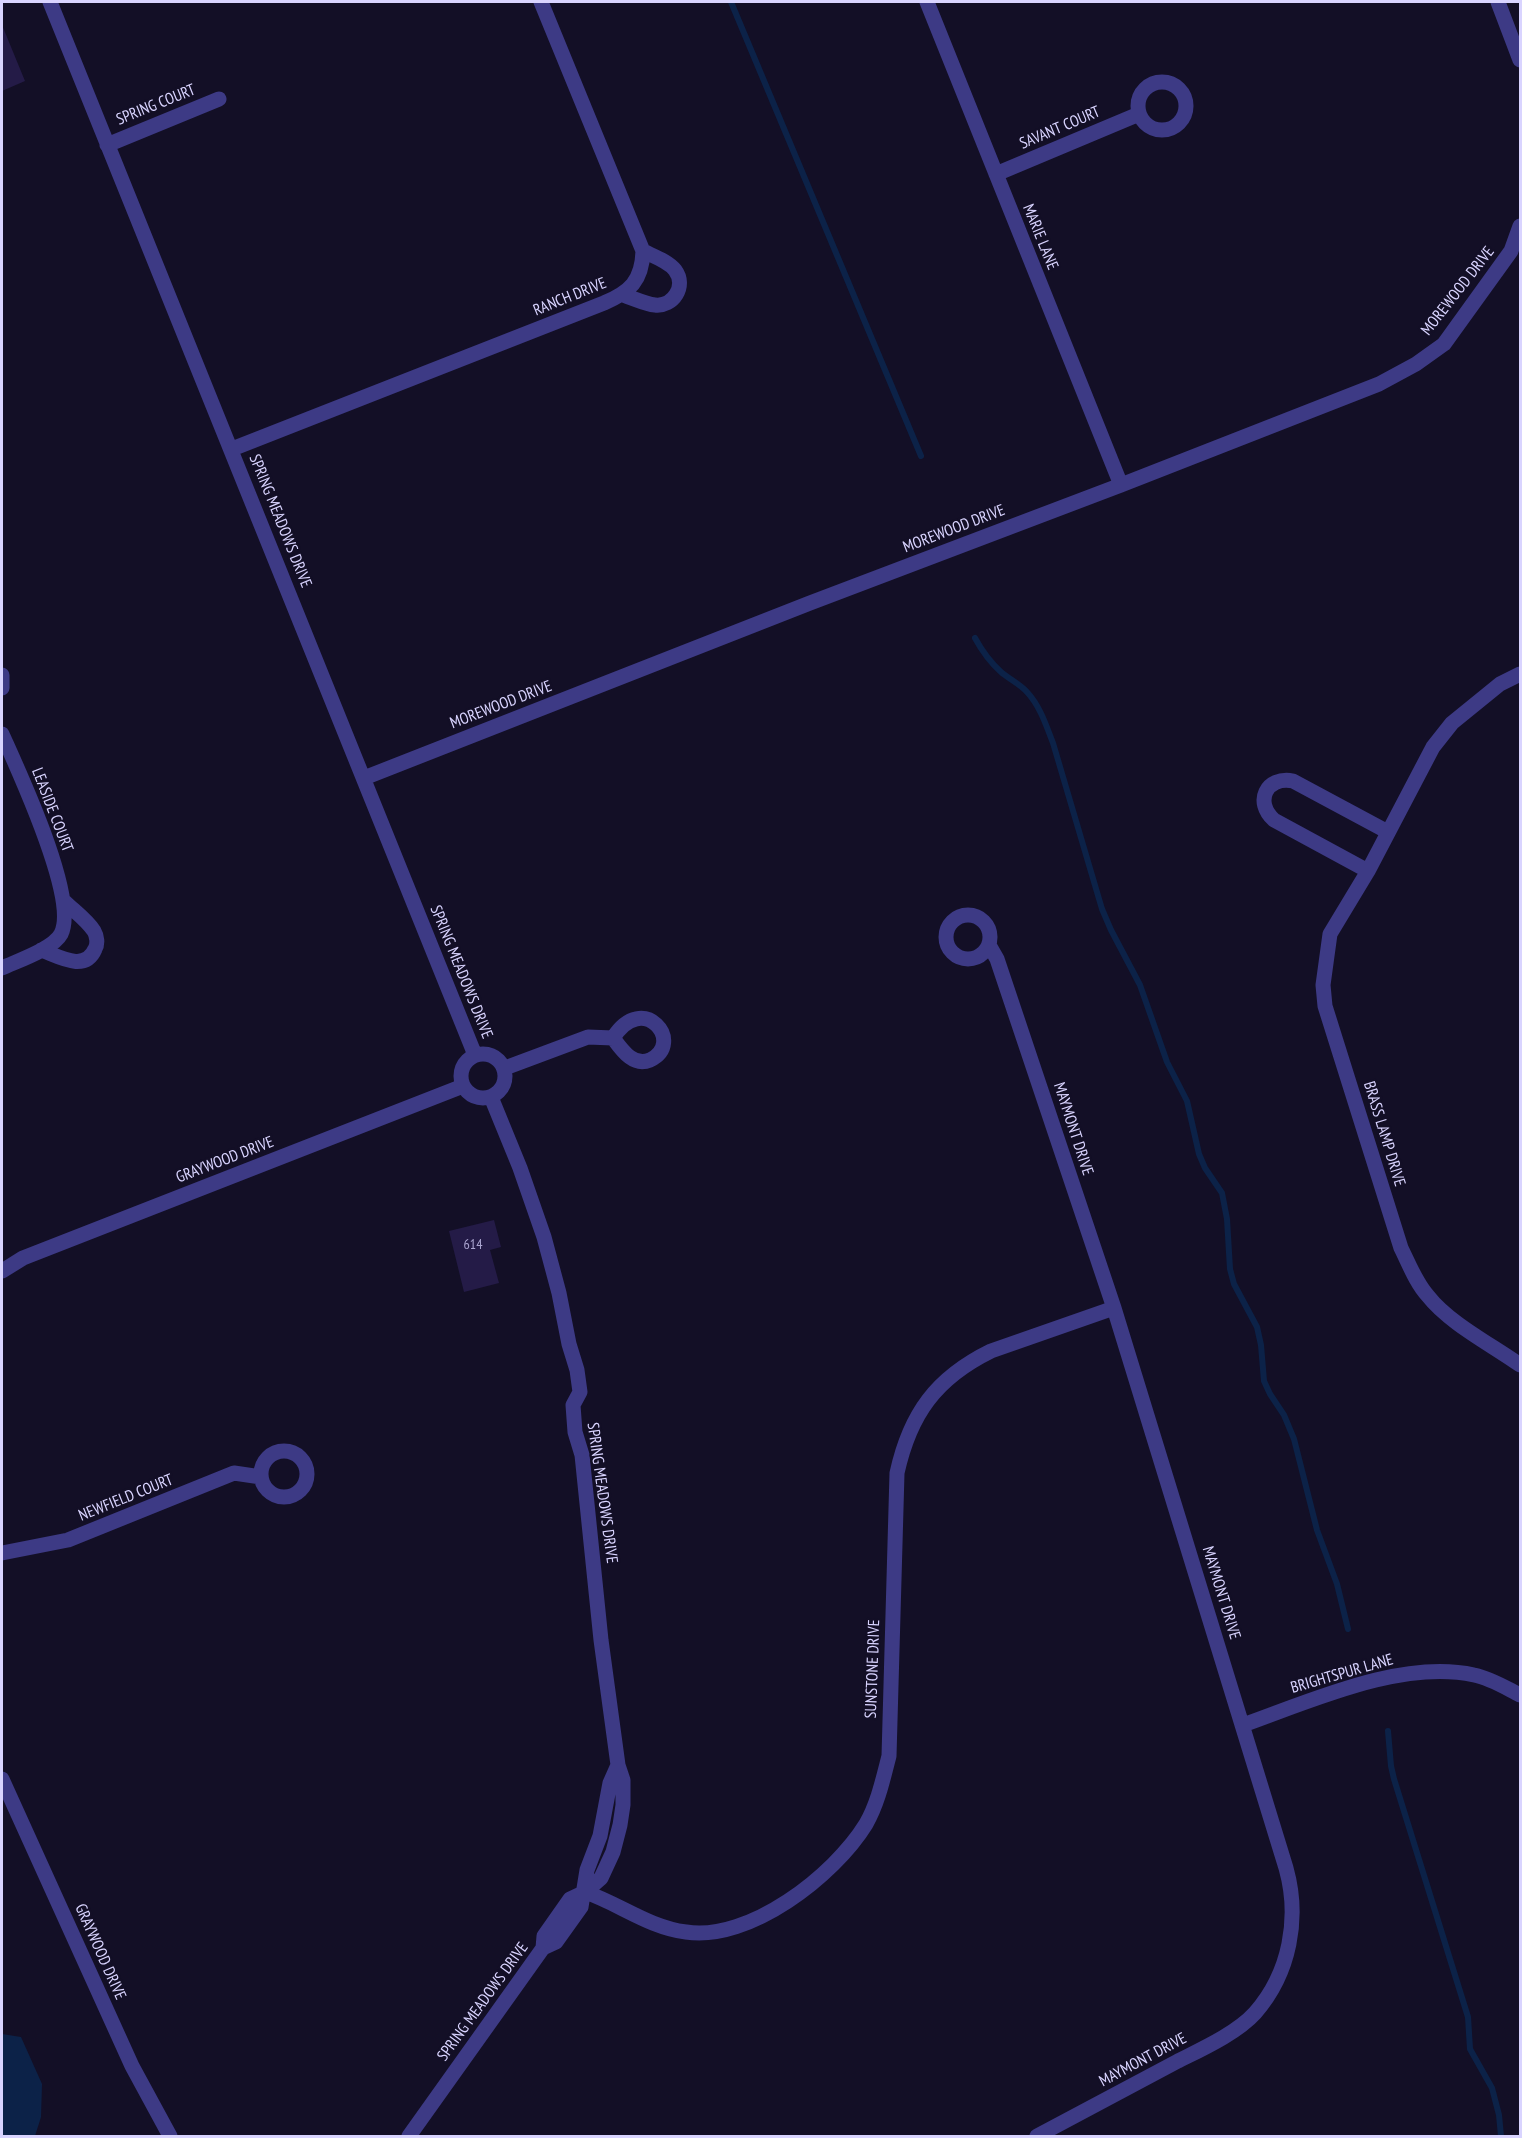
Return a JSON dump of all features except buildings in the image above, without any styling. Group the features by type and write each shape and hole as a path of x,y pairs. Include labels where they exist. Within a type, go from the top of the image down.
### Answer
{"street":[{"name":"SPRING MEADOWS DRIVE","path":"51,2 475,1055"},
{"path":"541,2 643,251 675,269 680,284 671,301 656,306 623,295"},
{"name":"MARIE LANE","path":"927,2 1121,485"},
{"path":"1498,2 1521,60"},
{"name":"SPRING COURT","path":"107,145 219,99"},
{"name":"SAVANT COURT","path":"996,174 1139,114"},
{"name":"MOREWOOD DRIVE","path":"364,778 1379,384 1416,364 1444,344 1516,253 1521,226"},
{"name":"RANCH DRIVE","path":"232,449 623,295 633,285 639,273 643,251"},
{"name":"BRASS LAMP DRIVE","path":"1521,674 1500,684 1452,723 1433,747 1368,871 1330,934 1323,985 1325,1006 1401,1248 1414,1273 1426,1295 1440,1311 1521,1365"},
{"path":"2,675 2,688"},
{"name":"LEASIDE COURT","path":"2,734 32,803 64,901 64,926 60,936 41,950 2,968"},
{"path":"1368,871 1274,820 1267,814 1264,807 1265,792 1271,784 1278,781 1293,781 1388,832"},
{"name":"LEASIDE COURT","path":"41,950 74,962 87,959 94,952 97,945 94,931 64,901"},
{"name":"MAYMONT DRIVE","path":"989,945 997,959 1114,1308 1291,1883 1292,1934 1285,1961 1271,1990 1254,2014 1232,2031 1037,2136"},
{"path":"505,1068 588,1037 613,1038"},
{"path":"489,1054 496,1057 505,1068 505,1082 491,1097 472,1096 463,1086 461,1079 464,1065 475,1055 489,1054"},
{"name":"GRAYWOOD DRIVE","path":"2,1271 23,1258 463,1086"},
{"name":"SPRING MEADOWS DRIVE","path":"409,2136 543,1948 556,1942 581,1907 585,1892 600,1878 613,1852 621,1825 623,1780 618,1765 601,1641 582,1455 575,1432 573,1405 580,1392 578,1370 569,1344 559,1293 543,1237 520,1168 491,1097"},
{"name":"SUNSTONE DRIVE","path":"585,1892 605,1899 633,1916 664,1928 688,1933 721,1931 737,1928 774,1910 812,1882 848,1850 867,1823 877,1801 889,1755 897,1473 903,1447 915,1422 929,1396 974,1360 991,1351 1114,1308"},
{"name":"NEWFIELD COURT","path":"2,1553 68,1540 234,1473 261,1477"},
{"name":"BRIGHTSPUR LANE","path":"1243,1725 1352,1687 1411,1673 1447,1671 1476,1675 1521,1695"},
{"name":"GRAYWOOD DRIVE","path":"2,1779 132,2066 170,2136"}],"water":[{"path":"2,2034 21,2037 42,2084 41,2117 35,2136 2,2136"}],"waterway":[{"path":"731,2 921,456"},
{"path":"975,638 993,664 1032,697 1053,743 1102,909 1140,985 1167,1062 1187,1101 1199,1154 1205,1168 1222,1193 1227,1219 1230,1269 1234,1284 1257,1327 1264,1381 1284,1415 1294,1439 1317,1530 1337,1584 1348,1629"},
{"path":"1388,1731 1394,1779 1468,2017 1470,2049 1492,2088 1499,2115 1501,2136"}]}
